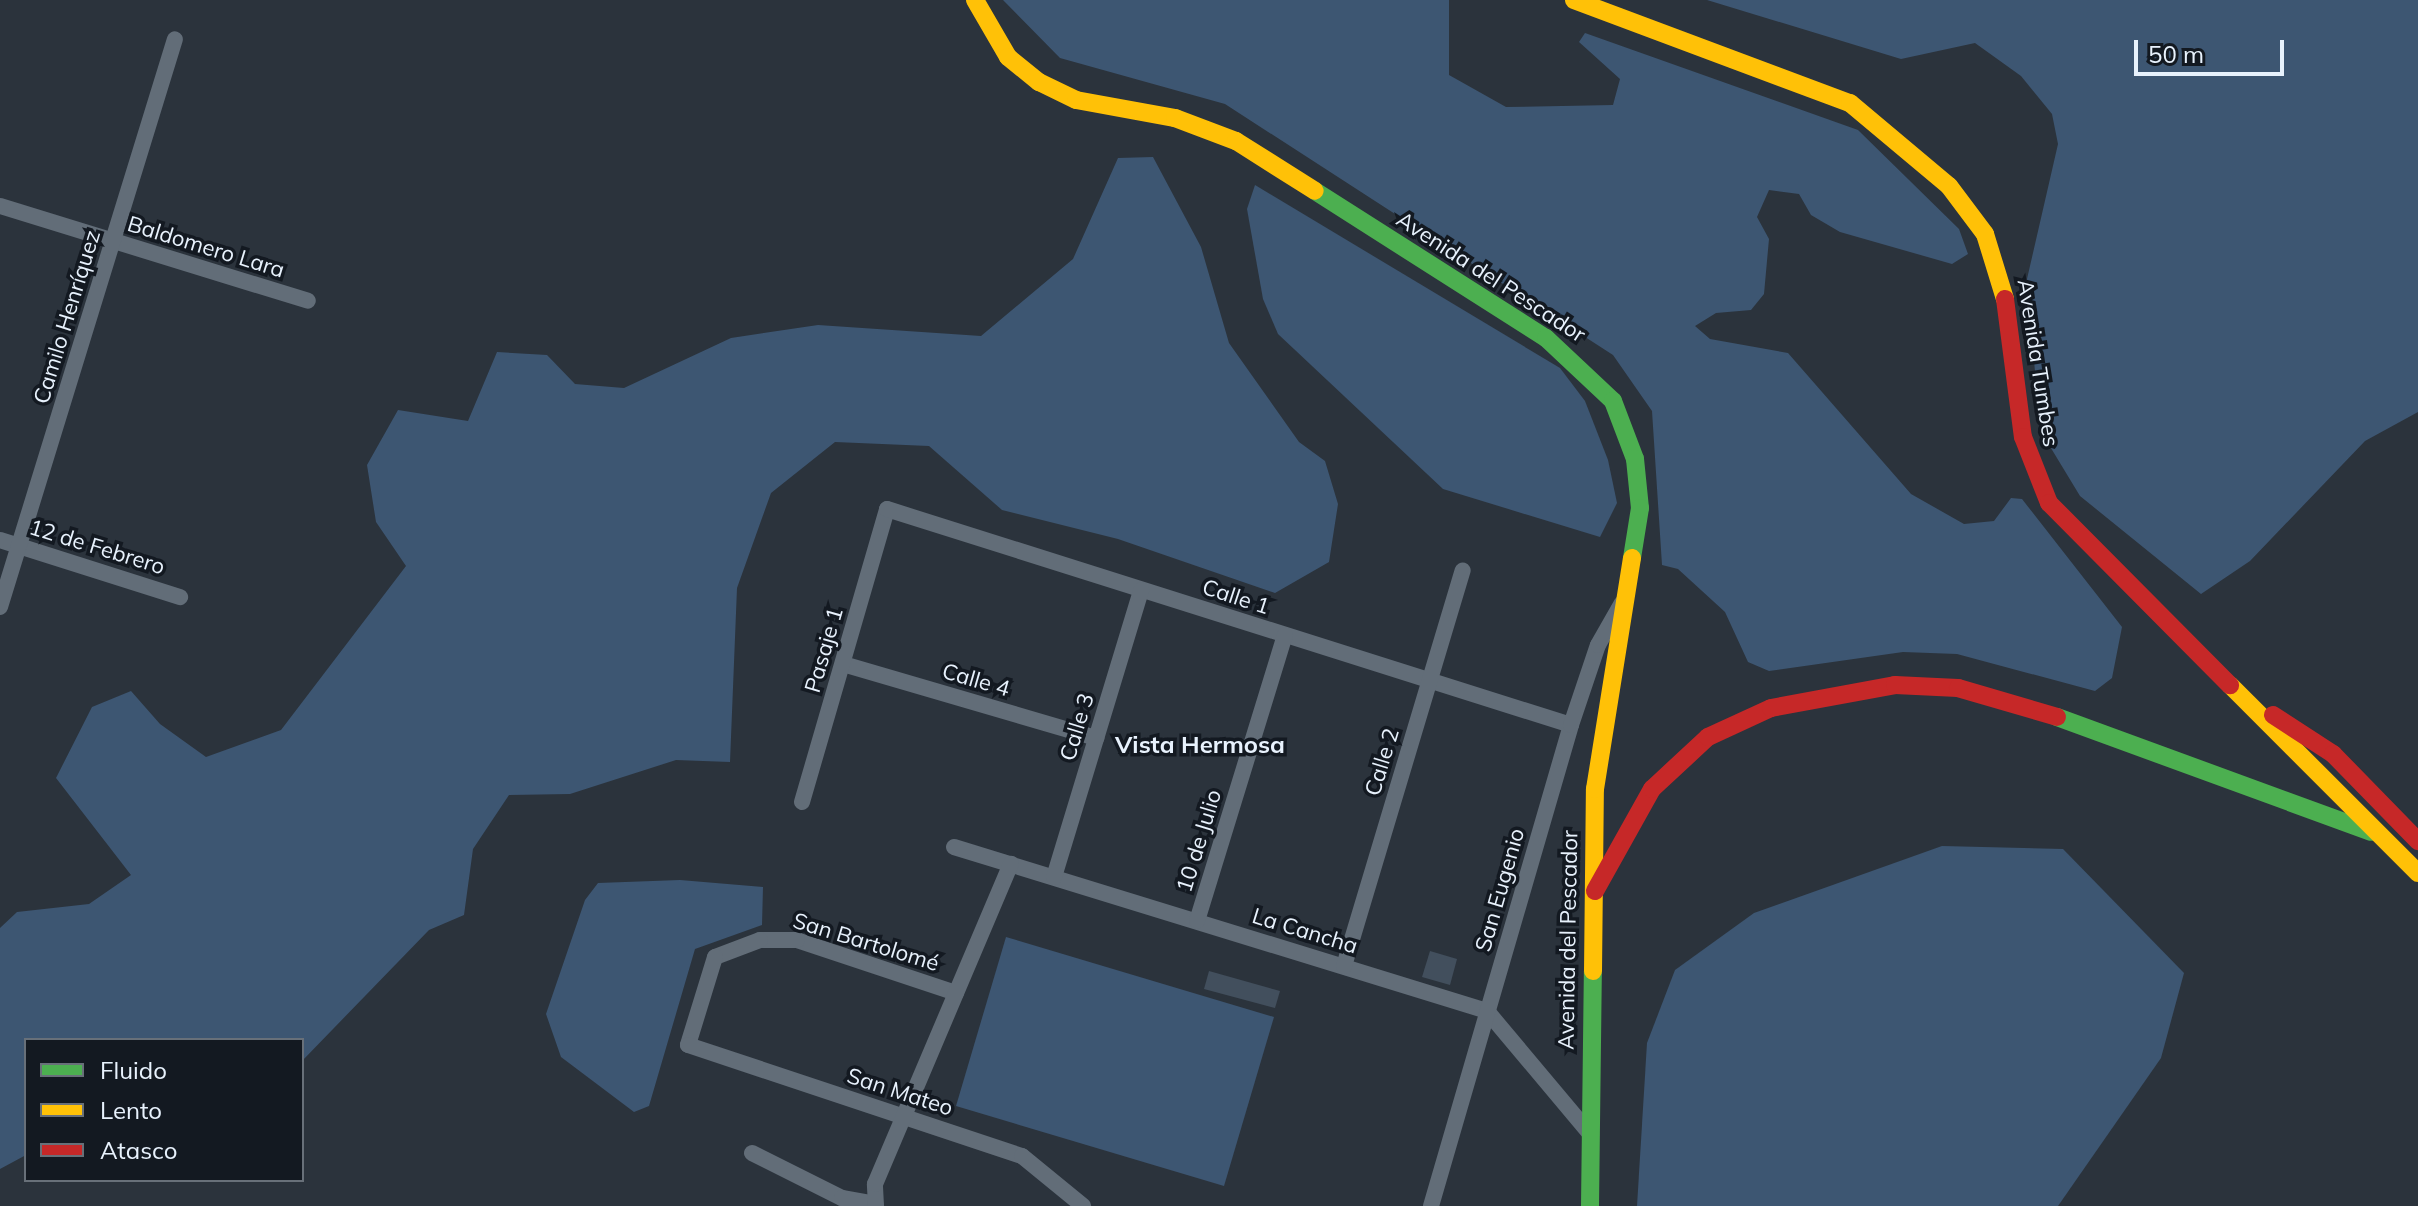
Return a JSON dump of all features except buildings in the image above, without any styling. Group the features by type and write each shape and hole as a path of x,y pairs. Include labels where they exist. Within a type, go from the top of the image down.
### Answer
{"main road":[{"name":"Avenida del Pescador","path":"975,0 1008,57 1039,82 1076,100 1175,118 1236,141 1583,366 1613,401 1635,459 1640,508 1595,789 1590,1206"},
{"name":"Avenida Tumbes","path":"1574,0 1850,103 1949,186 1995,256 2027,454 2049,503 2418,873"},
{"name":"Avenida Tumbes","path":"1592,897 1652,789 1708,737 1771,708 1895,685 1958,688 2031,707 2418,850"},
{"name":"Avenida Tumbes","path":"2253,705 2333,754 2418,841"}],"street":[{"name":"Camilo Henríquez","path":"0,607 175,39"},
{"name":"Baldomero Lara","path":"0,206 308,301"},
{"name":"Calle 1","path":"887,509 1571,725"},
{"name":"Pasaje 1","path":"802,802 887,509"},
{"name":"12 de Febrero","path":"0,540 180,597"},
{"name":"Calle 2","path":"1344,966 1463,570"},
{"name":"Calle 3","path":"1054,877 1141,590"},
{"name":"San Eugenio","path":"1431,1206 1571,725 1598,645 1628,594"},
{"name":"10 de Julio","path":"1197,921 1285,635"},
{"name":"Calle 4","path":"843,664 1096,738"},
{"name":"La Cancha","path":"954,847 1487,1011"},
{"path":"752,1153 842,1198 875,1205 875,1184 1011,864"},
{"name":"San Bartolomé","path":"688,1045 715,957 760,940 797,940 956,993"},
{"path":"1487,1011 1591,1135"},
{"name":"San Mateo","path":"688,1045 1022,1156 1083,1206"}],"shaded area":[{"path":"1003,0 1449,0 1449,75 1506,107 1613,105 1620,79 1579,42 1585,33 1858,130 1959,229 1968,254 1952,264 1840,232 1811,215 1799,194 1769,190 1757,217 1769,239 1764,294 1751,310 1716,313 1695,326 1710,339 1788,353 1911,494 1964,524 1994,521 2011,498 2022,499 2122,627 2112,678 2095,691 1957,654 1903,652 1769,671 1748,662 1725,612 1678,569 1662,565 1652,411 1613,355 1225,104 1060,58"},
{"path":"1707,0 2418,0 2418,412 2365,441 2250,561 2201,594 2080,496 2040,430 2027,279 2058,144 2052,114 2021,76 1975,43 1901,59"},
{"path":"1153,157 1201,247 1229,343 1299,442 1325,461 1338,504 1329,562 1275,593 1118,539 1002,510 929,446 835,442 771,493 737,588 730,762 676,760 570,794 509,795 473,849 464,915 429,930 304,1059 304,1038 24,1038 24,1156 0,1169 0,928 17,912 89,904 131,875 56,778 92,707 131,691 160,724 206,757 281,730 406,566 376,522 367,465 398,410 468,421 497,352 547,355 575,384 624,388 731,338 818,325 981,336 1073,259 1118,158"},
{"path":"1255,185 1560,368 1585,401 1608,460 1617,503 1600,537 1443,489 1278,334 1263,299 1247,209"},
{"path":"1942,846 2063,849 2184,973 2161,1058 2058,1206 1637,1206 1647,1043 1675,970 1754,913"},
{"path":"680,880 763,887 762,925 695,949 649,1106 634,1112 561,1057 546,1014 585,900 598,883"},
{"path":"1006,937 1274,1017 1224,1186 956,1106"}],"traffic: fast":[{"path":"1315,191 1546,338 1613,401 1635,459 1640,508 1632,558"},
{"path":"2057,717 2371,832"},
{"path":"1590,1206 1593,971"}],"traffic: slow":[{"path":"975,0 1008,57 1039,82 1076,100 1175,118 1236,141 1315,191"},
{"path":"1574,0 1850,103 1949,186 1985,234 2005,299"},
{"path":"1593,971 1595,789 1632,558"},
{"path":"2230,685 2418,873"}],"traffic: jam":[{"path":"2005,299 2023,437 2049,503 2230,685"},
{"path":"1595,891 1652,789 1708,737 1771,708 1895,685 1958,688 2057,717"},
{"path":"2273,715 2333,754 2418,841"}],"district":[{"name":"Vista Hermosa","path":"1200,745"}]}
